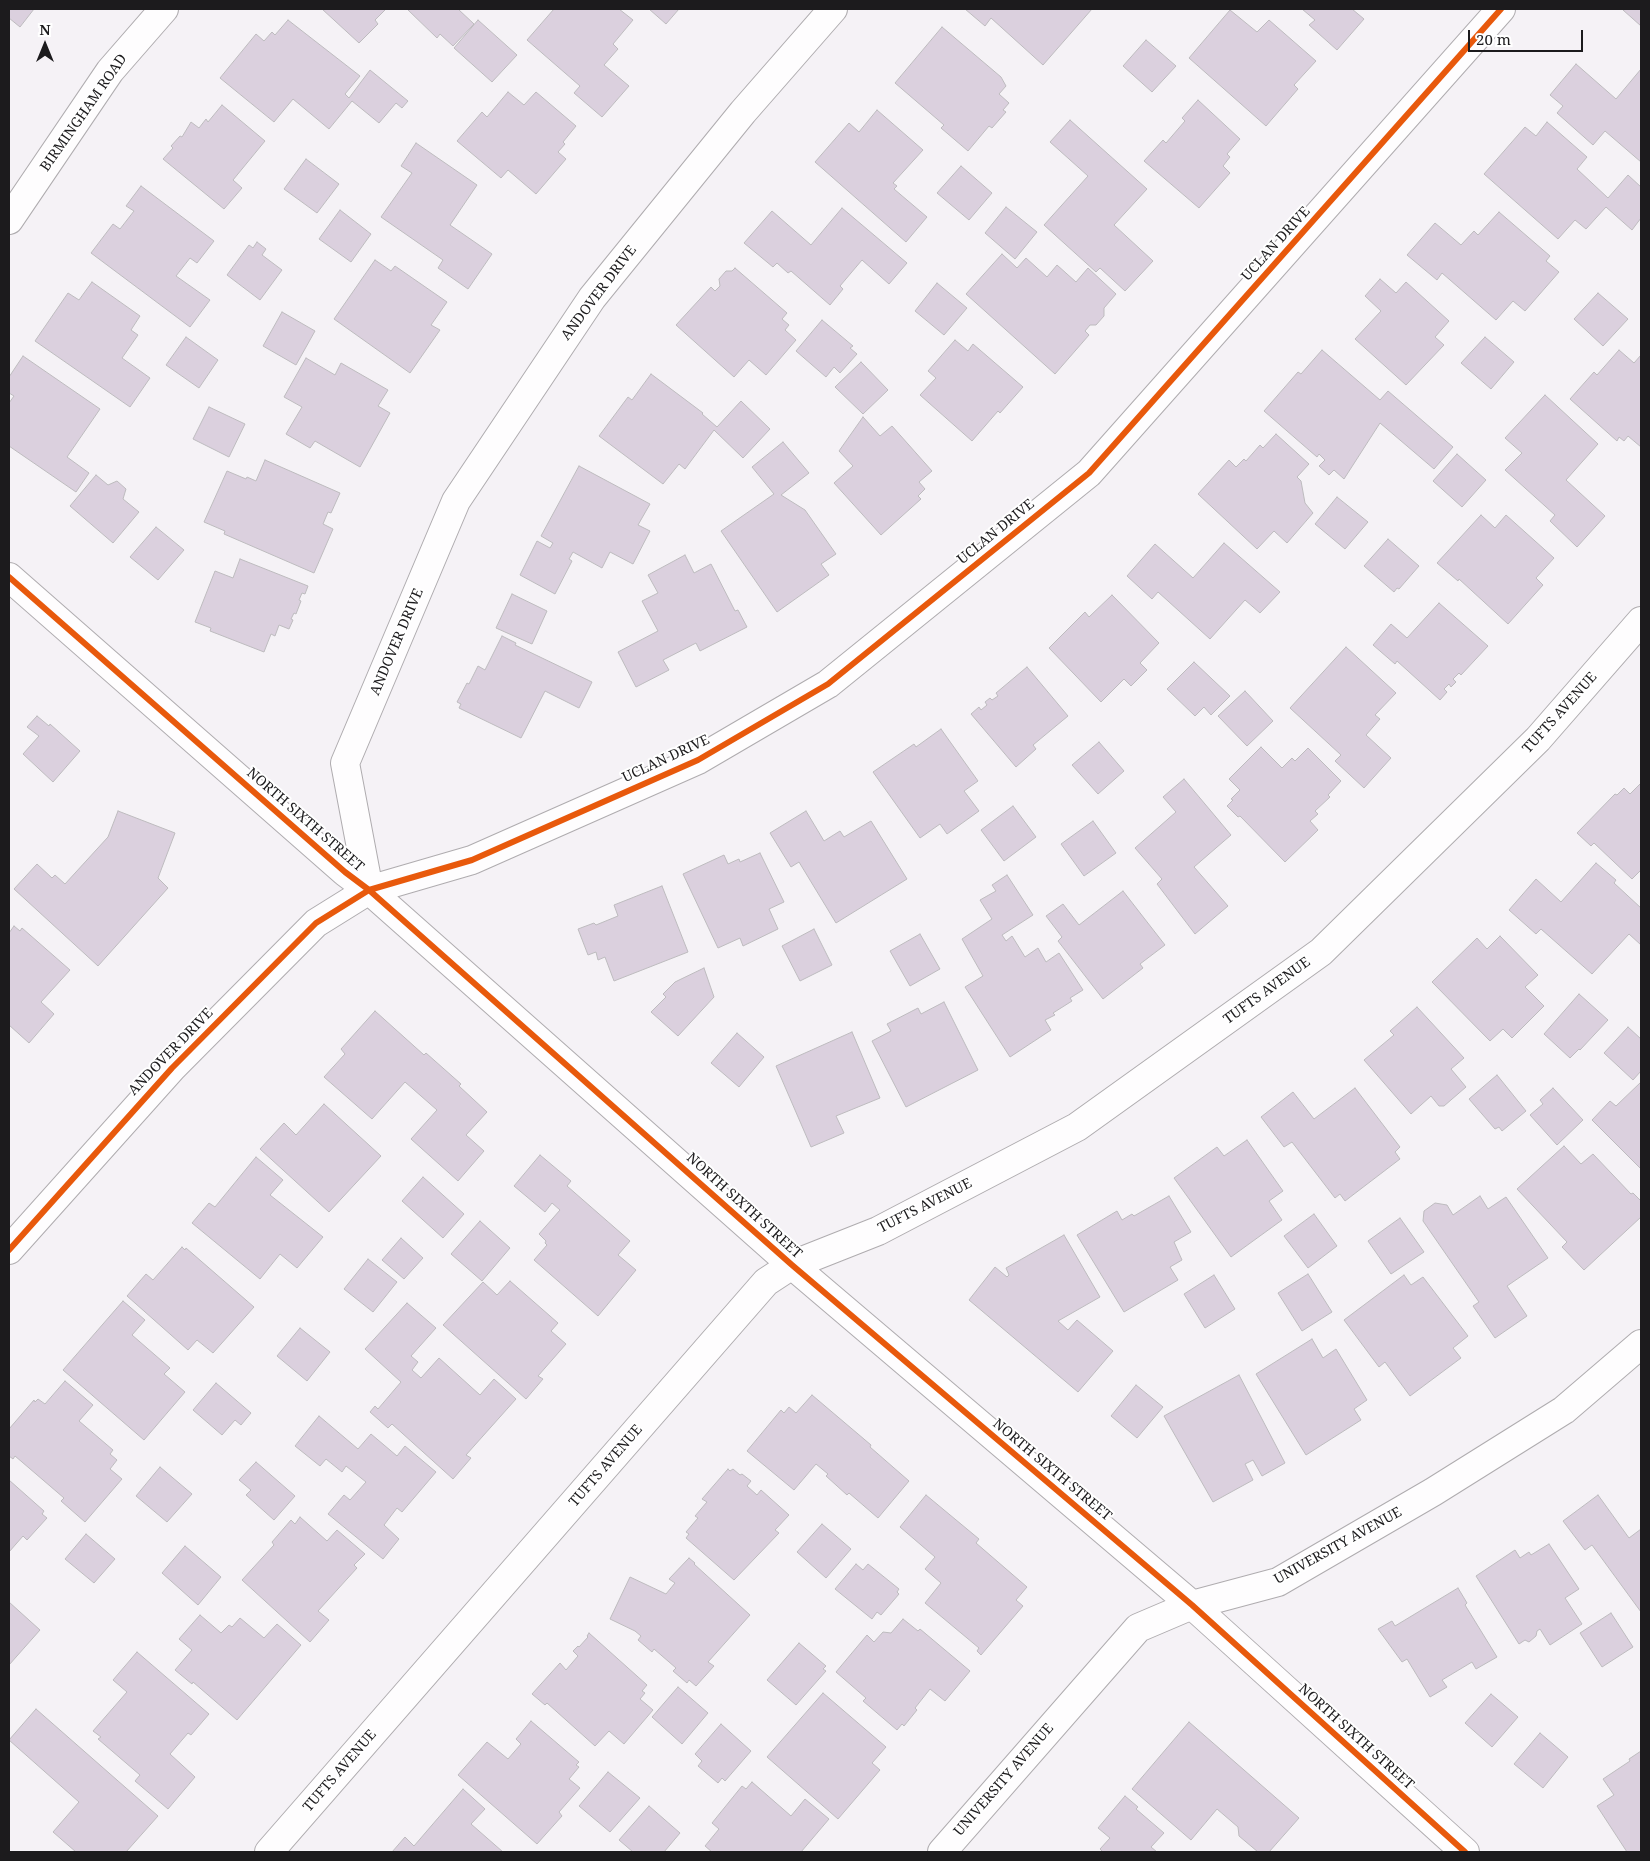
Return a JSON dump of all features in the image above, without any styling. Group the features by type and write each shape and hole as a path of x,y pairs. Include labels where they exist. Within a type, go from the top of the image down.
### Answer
{"street":[{"name":"BIRMINGHAM ROAD","path":"9,220 110,71 164,9"},
{"name":"ANDOVER DRIVE","path":"9,1250 172,1068 316,923 369,890 345,763 456,501 592,298 743,112 832,9"},
{"name":"UCLAN DRIVE","path":"369,890 472,860 698,760 828,684 1089,472 1501,9"},
{"name":"NORTH SIXTH STREET","path":"9,577 345,872 369,890 792,1265 1192,1605 1465,1852"},
{"name":"TUFTS AVENUE","path":"269,1852 766,1282 792,1265 878,1231 1077,1128 1321,952 1538,739 1641,621"},
{"name":"UNIVERSITY AVENUE","path":"942,1852 1138,1628 1192,1605 1278,1582 1433,1492 1564,1410 1641,1344"}],"building":[{"path":"9,9 34,9 20,27 9,18"},
{"path":"322,9 386,9 375,20 378,24 359,43"},
{"path":"407,9 458,9 474,24 453,46 440,34 437,38"},
{"path":"554,9 619,9 633,20 613,44 618,49 604,65 629,86 602,117 574,93 580,86 527,40"},
{"path":"649,9 679,9 666,24"},
{"path":"965,9 1092,9 1043,65 991,18 985,26"},
{"path":"1302,9 1352,9 1364,19 1337,50 1309,25 1315,20"},
{"path":"1641,9 1641,26 1623,10"},
{"path":"1230,10 1257,32 1269,20 1316,61 1294,85 1298,89 1266,126 1189,58"},
{"path":"288,20 360,76 345,94 349,98 370,70 408,101 402,108 396,103 379,123 352,101 329,129 293,99 274,122 220,78 256,34 264,41 272,32 275,35"},
{"path":"478,20 517,55 492,82 454,48"},
{"path":"942,27 1001,77 1006,86 999,94 1009,103 1003,110 1006,112 992,128 989,126 968,151 941,128 944,125 895,83"},
{"path":"1146,40 1176,66 1152,92 1123,66"},
{"path":"1576,64 1616,99 1641,69 1641,162 1605,131 1593,145 1557,113 1563,106 1550,95"},
{"path":"508,92 524,105 536,92 576,126 563,142 565,144 558,152 566,159 536,194 508,170 501,178 457,141 482,112 487,117"},
{"path":"1198,100 1240,139 1227,154 1230,157 1223,166 1230,173 1199,208 1144,161 1163,140 1166,143 1185,121 1182,118"},
{"path":"222,105 265,141 233,180 242,188 224,209 163,159 173,148 171,146 180,136 182,137 191,122 199,128 206,119 208,122"},
{"path":"877,110 923,150 893,183 897,186 894,189 927,217 906,242 815,162 849,123 859,132"},
{"path":"1070,120 1147,189 1114,225 1153,261 1125,291 1100,268 1096,272 1044,225 1088,176 1050,142"},
{"path":"1547,122 1587,157 1577,169 1608,198 1628,175 1641,187 1641,218 1632,230 1606,207 1586,229 1575,220 1558,239 1484,174 1525,127 1536,136"},
{"path":"416,143 477,185 450,225 492,254 468,289 438,268 443,260 381,217 412,173 401,166"},
{"path":"306,159 339,184 317,213 284,189"},
{"path":"961,166 992,193 969,220 937,193"},
{"path":"141,186 214,241 197,263 190,258 176,276 210,300 190,327 91,253 113,224 120,229 134,211 126,206"},
{"path":"1006,207 1037,232 1015,259 985,233"},
{"path":"842,208 907,263 889,284 862,260 840,286 843,289 830,305 791,271 788,273 777,263 773,267 744,243 772,211 811,245"},
{"path":"340,210 371,234 351,262 319,239"},
{"path":"1499,212 1550,256 1546,261 1559,272 1525,311 1513,301 1496,320 1442,273 1437,280 1407,255 1435,223 1461,245 1474,231 1478,235"},
{"path":"257,242 266,249 262,255 282,270 260,300 227,275 249,245 253,248"},
{"path":"1002,254 1017,268 1026,258 1047,277 1057,265 1076,282 1088,268 1116,294 1104,308 1104,316 1096,325 1090,325 1085,331 1089,335 1055,374 966,294"},
{"path":"375,260 391,271 395,266 447,302 431,325 440,330 410,373 334,319"},
{"path":"735,268 787,313 782,319 789,325 785,330 796,340 766,375 749,360 734,377 676,325 711,287 715,291 720,286 719,279 726,271 732,271"},
{"path":"1380,279 1396,293 1406,282 1449,321 1435,337 1444,345 1406,385 1355,339 1381,311 1365,296"},
{"path":"92,282 140,316 131,330 138,335 122,358 150,378 130,407 35,341 68,293 79,300"},
{"path":"937,283 967,308 944,335 915,311"},
{"path":"1598,293 1628,319 1603,346 1574,319"},
{"path":"282,312 315,331 296,365 263,346"},
{"path":"822,320 853,346 850,348 857,354 840,373 834,367 826,377 796,351"},
{"path":"186,337 218,360 199,388 166,365"},
{"path":"1485,337 1514,362 1491,389 1461,363"},
{"path":"955,340 968,351 973,344 1023,387 1000,413 998,411 972,441 920,395 936,378 928,371"},
{"path":"1322,350 1380,400 1388,391 1453,447 1434,469 1380,423 1344,479 1334,470 1329,475 1319,466 1325,460 1319,454 1317,457 1264,411 1298,372 1301,374"},
{"path":"1619,350 1634,363 1641,355 1641,447 1628,436 1624,441 1619,437 1617,441 1570,399 1594,372 1597,375"},
{"path":"23,356 100,409 67,457 89,473 76,492 9,446 9,403 14,396 9,393 9,377"},
{"path":"306,358 335,375 341,363 388,390 378,406 390,413 360,467 315,441 310,448 286,434 302,407 284,397"},
{"path":"861,362 888,390 863,414 835,387"},
{"path":"651,374 703,413 717,427 741,401 770,429 743,458 714,430 685,469 679,464 663,484 599,436 628,397 632,400"},
{"path":"1545,395 1598,444 1566,480 1605,516 1577,547 1550,521 1555,515 1505,470 1522,453 1505,438"},
{"path":"209,407 245,424 229,457 193,439"},
{"path":"863,417 880,436 892,426 932,471 919,482 925,489 918,496 921,499 881,535 834,483 853,466 839,451"},
{"path":"1276,434 1309,464 1297,477 1301,481 1305,503 1313,513 1287,543 1274,531 1257,549 1198,494 1229,460 1236,467 1244,459 1246,461 1260,445 1263,448"},
{"path":"783,442 809,473 781,495 805,510 836,554 821,564 829,575 777,612 721,531 774,494 752,467"},
{"path":"1457,454 1486,480 1462,507 1433,481"},
{"path":"265,460 340,493 331,513 328,512 323,524 333,529 314,573 224,534 225,531 204,522 227,471 256,481"},
{"path":"579,466 650,504 638,525 650,531 633,564 610,552 602,568 573,552 569,559 572,561 555,594 520,575 537,541 550,548 553,543 541,536"},
{"path":"96,475 108,485 117,481 126,489 123,499 139,512 113,543 70,506"},
{"path":"1337,497 1368,522 1345,549 1315,524"},
{"path":"1481,515 1495,528 1506,515 1554,558 1536,578 1543,585 1508,624 1459,579 1458,581 1437,563"},
{"path":"156,527 184,550 158,580 130,557"},
{"path":"1388,539 1419,566 1399,589 1397,588 1394,592 1364,566"},
{"path":"1224,543 1280,592 1260,613 1245,600 1210,639 1158,592 1152,599 1127,576 1155,544 1193,578"},
{"path":"685,555 694,573 711,564 735,611 738,610 747,627 700,651 696,643 663,660 669,670 636,687 618,652 658,631 642,601 658,593 648,575"},
{"path":"240,559 308,586 305,594 302,593 299,600 301,601 296,614 294,613 291,619 293,620 289,629 279,625 275,636 271,634 264,652 210,631 211,628 195,622 215,571 233,578"},
{"path":"512,594 547,611 532,644 496,628"},
{"path":"1112,595 1159,643 1140,663 1147,670 1131,686 1124,679 1101,702 1049,648 1085,612 1089,617"},
{"path":"1439,603 1488,646 1461,675 1459,673 1453,679 1456,682 1451,687 1449,684 1444,689 1447,692 1440,700 1397,661 1395,664 1373,645 1391,624 1407,638"},
{"path":"502,636 516,643 515,645 592,682 579,708 545,691 521,738 459,708 461,704 457,702 467,683 469,684 478,666 485,670"},
{"path":"1346,647 1396,693 1375,715 1380,719 1366,735 1391,758 1364,788 1335,761 1341,755 1290,708"},
{"path":"1194,662 1230,696 1211,715 1204,707 1195,716 1167,689"},
{"path":"1027,667 1068,716 1033,745 1036,749 1016,767 971,714 979,707 981,710 987,705 985,702 990,698 992,700 998,696 996,693"},
{"path":"1245,691 1273,721 1247,746 1218,716"},
{"path":"37,716 49,726 50,724 80,751 53,782 23,754 39,736 27,727"},
{"path":"941,729 978,781 964,791 979,811 947,834 940,824 920,838 873,772 914,744 916,747"},
{"path":"1099,742 1124,771 1098,794 1072,765"},
{"path":"1261,747 1282,768 1292,758 1295,761 1308,748 1341,781 1328,795 1330,797 1315,811 1318,814 1310,821 1318,830 1285,862 1240,816 1238,817 1227,806 1240,790 1229,779"},
{"path":"1184,779 1231,835 1194,867 1228,906 1195,934 1157,884 1162,879 1135,848 1176,812 1163,797"},
{"path":"1641,783 1641,870 1632,879 1594,843 1591,846 1577,833 1615,794 1617,795 1624,788 1630,794"},
{"path":"1013,806 1036,837 1004,861 981,830"},
{"path":"118,811 175,833 158,878 168,888 98,966 14,889 37,864 52,878 55,875 65,884 108,837"},
{"path":"806,811 824,841 840,831 844,837 871,821 907,879 836,923 799,862 791,867 770,833"},
{"path":"1093,821 1116,853 1084,876 1061,844"},
{"path":"760,853 784,902 769,909 778,929 743,946 740,938 718,948 683,874 724,855 728,864 739,859 740,862"},
{"path":"1596,863 1616,880 1614,883 1641,908 1641,945 1629,934 1592,974 1541,929 1536,934 1509,910 1536,879 1561,902"},
{"path":"1007,875 1033,915 1002,935 1006,941 1012,936 1025,957 1038,948 1046,962 1059,953 1083,990 1070,998 1072,1001 1053,1013 1055,1015 1045,1020 1051,1030 1010,1057 965,987 983,976 962,939 992,919 980,900 996,891 992,885"},
{"path":"662,886 688,952 614,981 605,957 598,960 596,952 588,955 578,929 594,923 596,925 618,916 614,905"},
{"path":"1123,891 1165,945 1140,964 1143,968 1103,999 1058,941 1062,937 1046,916 1063,904 1079,925"},
{"path":"14,926 20,931 22,928 70,970 41,1002 54,1014 29,1043 9,1025 9,933"},
{"path":"814,929 832,965 800,981 782,946"},
{"path":"920,934 940,969 910,986 890,951"},
{"path":"1500,936 1538,975 1525,987 1544,1006 1512,1038 1503,1029 1490,1041 1432,982 1477,938 1487,949"},
{"path":"704,968 714,997 678,1036 651,1012 666,997 663,994 675,982"},
{"path":"1579,994 1608,1020 1570,1058 1544,1034"},
{"path":"944,1002 978,1070 906,1107 872,1041 891,1031 887,1024 918,1008 921,1014"},
{"path":"1417,1007 1464,1058 1451,1069 1466,1087 1444,1106 1439,1106 1431,1096 1411,1114 1364,1060 1394,1035 1390,1031"},
{"path":"375,1011 424,1055 426,1053 461,1084 459,1086 487,1112 466,1135 484,1151 458,1181 411,1139 437,1110 405,1082 372,1119 324,1077 345,1054 341,1049"},
{"path":"1628,1027 1641,1039 1641,1071 1633,1080 1604,1053"},
{"path":"852,1032 880,1098 836,1116 844,1133 811,1147 776,1066"},
{"path":"737,1033 764,1057 739,1087 711,1063"},
{"path":"1497,1075 1526,1111 1502,1131 1499,1127 1495,1129 1469,1099"},
{"path":"1641,1082 1641,1169 1592,1120 1610,1101 1616,1106"},
{"path":"1355,1088 1400,1147 1395,1152 1400,1159 1345,1201 1340,1194 1335,1198 1292,1142 1284,1147 1261,1117 1293,1092 1314,1119"},
{"path":"1553,1088 1583,1120 1557,1145 1530,1115 1543,1104 1540,1100"},
{"path":"324,1104 381,1156 329,1212 260,1149 284,1123 296,1135"},
{"path":"1247,1140 1283,1191 1269,1201 1282,1220 1231,1257 1174,1178 1217,1147 1224,1156"},
{"path":"1564,1146 1581,1164 1593,1154 1631,1194 1633,1193 1641,1201 1641,1217 1584,1270 1562,1247 1567,1242 1517,1189"},
{"path":"540,1155 571,1181 567,1186 630,1241 618,1255 636,1270 598,1316 534,1260 547,1245 546,1241 539,1234 560,1210 552,1203 545,1212 514,1186"},
{"path":"256,1157 283,1180 270,1195 323,1237 297,1268 280,1254 260,1279 192,1223 209,1203 215,1207"},
{"path":"423,1177 464,1214 443,1238 402,1201"},
{"path":"1169,1196 1191,1232 1174,1242 1182,1260 1170,1267 1178,1280 1124,1312 1077,1235 1117,1211 1122,1220 1132,1214 1134,1216"},
{"path":"1480,1196 1488,1209 1506,1197 1548,1258 1507,1286 1527,1316 1495,1338 1473,1306 1479,1302 1423,1221 1424,1211 1435,1203 1447,1205 1453,1215"},
{"path":"1314,1214 1337,1246 1308,1268 1284,1236"},
{"path":"1400,1218 1424,1252 1391,1274 1368,1241"},
{"path":"480,1221 510,1248 482,1281 451,1254"},
{"path":"1064,1235 1100,1297 1058,1321 1068,1330 1077,1320 1113,1351 1078,1392 969,1300 995,1267 1007,1277 1009,1275 1006,1268"},
{"path":"401,1238 423,1258 404,1279 382,1260"},
{"path":"182,1247 185,1250 186,1248 254,1307 213,1353 197,1340 188,1350 127,1296 146,1274 153,1280"},
{"path":"368,1259 397,1282 373,1312 344,1289"},
{"path":"1308,1274 1332,1312 1302,1331 1278,1293"},
{"path":"1214,1275 1235,1309 1205,1328 1184,1294"},
{"path":"1404,1275 1411,1285 1423,1277 1468,1336 1453,1348 1461,1358 1410,1396 1385,1362 1379,1367 1344,1320"},
{"path":"510,1281 558,1323 551,1331 566,1344 538,1376 543,1379 526,1399 443,1325 483,1282 497,1295"},
{"path":"123,1301 145,1320 132,1335 170,1368 164,1374 185,1392 144,1440 63,1370"},
{"path":"407,1303 436,1328 411,1356 418,1362 412,1370 421,1378 439,1358 480,1395 494,1379 516,1399 466,1455 471,1458 453,1479 392,1424 388,1428 370,1412 375,1406 378,1409 401,1382 365,1349"},
{"path":"300,1328 330,1352 307,1381 277,1356"},
{"path":"1312,1339 1323,1358 1336,1349 1367,1400 1354,1409 1361,1420 1306,1455 1256,1374"},
{"path":"1239,1375 1285,1463 1262,1476 1253,1460 1245,1464 1253,1480 1213,1502 1164,1416"},
{"path":"65,1381 93,1405 79,1421 113,1450 110,1454 117,1460 110,1469 122,1479 85,1522 61,1501 64,1498 15,1456 13,1459 9,1456 9,1429 34,1400 35,1402 38,1399 45,1404"},
{"path":"216,1383 251,1413 241,1425 235,1420 222,1435 193,1410"},
{"path":"1136,1385 1163,1407 1137,1438 1111,1416"},
{"path":"812,1395 871,1445 870,1447 909,1481 878,1518 849,1493 847,1495 816,1464 794,1490 747,1451 781,1410 784,1413 789,1407 796,1413"},
{"path":"319,1416 358,1449 371,1434 397,1456 405,1446 436,1472 402,1512 397,1508 384,1525 399,1539 383,1559 328,1514 344,1495 350,1500 366,1482 346,1466 342,1472 326,1459 320,1466 295,1446"},
{"path":"256,1462 295,1496 274,1520 246,1495 251,1490 239,1480"},
{"path":"160,1467 192,1494 167,1522 136,1496"},
{"path":"728,1469 730,1471 733,1469 740,1475 742,1474 751,1481 747,1486 757,1495 761,1490 789,1515 775,1530 779,1533 734,1580 686,1538 689,1534 686,1532 698,1518 695,1516 707,1502 702,1499"},
{"path":"9,1480 44,1511 42,1514 47,1518 27,1540 23,1536 9,1552"},
{"path":"926,1495 979,1539 976,1543 1027,1587 1016,1600 1023,1606 981,1655 977,1651 979,1648 925,1603 941,1583 925,1569 935,1557 900,1527"},
{"path":"1598,1495 1629,1538 1641,1529 1641,1612 1592,1545 1585,1550 1563,1521"},
{"path":"300,1517 327,1541 337,1530 365,1554 354,1565 357,1568 318,1611 329,1620 310,1642 242,1580 274,1545 272,1542 291,1520 295,1524"},
{"path":"822,1524 851,1549 826,1578 797,1552"},
{"path":"86,1534 115,1559 94,1583 65,1559"},
{"path":"1549,1544 1579,1589 1565,1598 1582,1624 1550,1645 1540,1629 1529,1642 1525,1640 1519,1644 1476,1576 1515,1550 1520,1558 1529,1552 1531,1555"},
{"path":"185,1546 221,1577 198,1605 162,1573"},
{"path":"689,1558 750,1615 708,1662 714,1666 696,1686 689,1680 687,1683 673,1671 676,1668 654,1649 652,1652 638,1640 641,1636 635,1631 610,1619 630,1577 666,1594 675,1583 669,1579"},
{"path":"856,1564 863,1570 868,1564 899,1589 897,1592 899,1594 881,1615 877,1612 872,1619 835,1589"},
{"path":"1458,1588 1467,1603 1465,1605 1497,1657 1476,1669 1472,1662 1442,1680 1447,1687 1430,1697 1407,1659 1402,1662 1378,1629 1392,1621 1395,1626"},
{"path":"9,1602 40,1630 9,1665"},
{"path":"1611,1613 1633,1647 1602,1667 1580,1633"},
{"path":"200,1615 221,1633 229,1625 232,1627 240,1618 264,1638 277,1624 301,1645 237,1720 193,1682 192,1684 175,1670 192,1650 179,1639"},
{"path":"903,1619 918,1631 920,1629 970,1671 945,1701 930,1689 915,1708 917,1710 904,1726 902,1724 897,1730 863,1701 866,1698 836,1672 867,1635 874,1642 883,1632 891,1633"},
{"path":"589,1633 647,1685 642,1691 645,1693 640,1699 653,1710 624,1744 609,1731 595,1746 547,1703 545,1705 532,1694 560,1663 566,1670 578,1656 573,1651 588,1637"},
{"path":"799,1643 826,1666 823,1669 826,1671 796,1705 767,1680"},
{"path":"137,1652 209,1714 191,1735 188,1733 170,1754 195,1777 168,1809 135,1781 140,1775 98,1739 101,1737 93,1731 127,1692 113,1680"},
{"path":"678,1687 708,1713 682,1744 652,1717"},
{"path":"823,1693 886,1747 872,1763 880,1770 838,1819 767,1757"},
{"path":"1491,1694 1518,1717 1492,1747 1465,1723"},
{"path":"36,1709 158,1816 126,1852 76,1852 53,1832 79,1802 9,1740"},
{"path":"531,1721 579,1762 576,1765 579,1767 569,1779 580,1788 559,1812 562,1816 537,1844 458,1775 487,1742 508,1759 521,1744 516,1739"},
{"path":"1189,1722 1299,1818 1269,1852 1258,1852 1239,1836 1238,1827 1217,1809 1191,1840 1132,1789"},
{"path":"721,1724 751,1751 725,1781 722,1778 718,1783 698,1766 702,1761 695,1754"},
{"path":"1540,1733 1568,1757 1543,1788 1514,1764"},
{"path":"1641,1751 1641,1852 1627,1852 1597,1806 1614,1795 1603,1779 1630,1761 1629,1759"},
{"path":"608,1772 640,1798 610,1832 579,1806"},
{"path":"752,1782 791,1816 805,1799 829,1819 801,1852 712,1852 705,1846 719,1829 712,1823 742,1786 746,1789"},
{"path":"463,1789 485,1809 471,1824 503,1852 392,1852 405,1837 414,1846"},
{"path":"1125,1796 1138,1807 1136,1809 1164,1833 1151,1847 1157,1852 1103,1852 1100,1849 1110,1838 1098,1828"},
{"path":"649,1806 680,1833 664,1852 633,1852 619,1840"}],"cycle path":[{"path":"9,1250 172,1068 316,923 369,890 472,860 698,760 828,684 1089,473 1501,9"},
{"path":"9,577 345,872 369,890 792,1265 1192,1605 1465,1852"}]}
